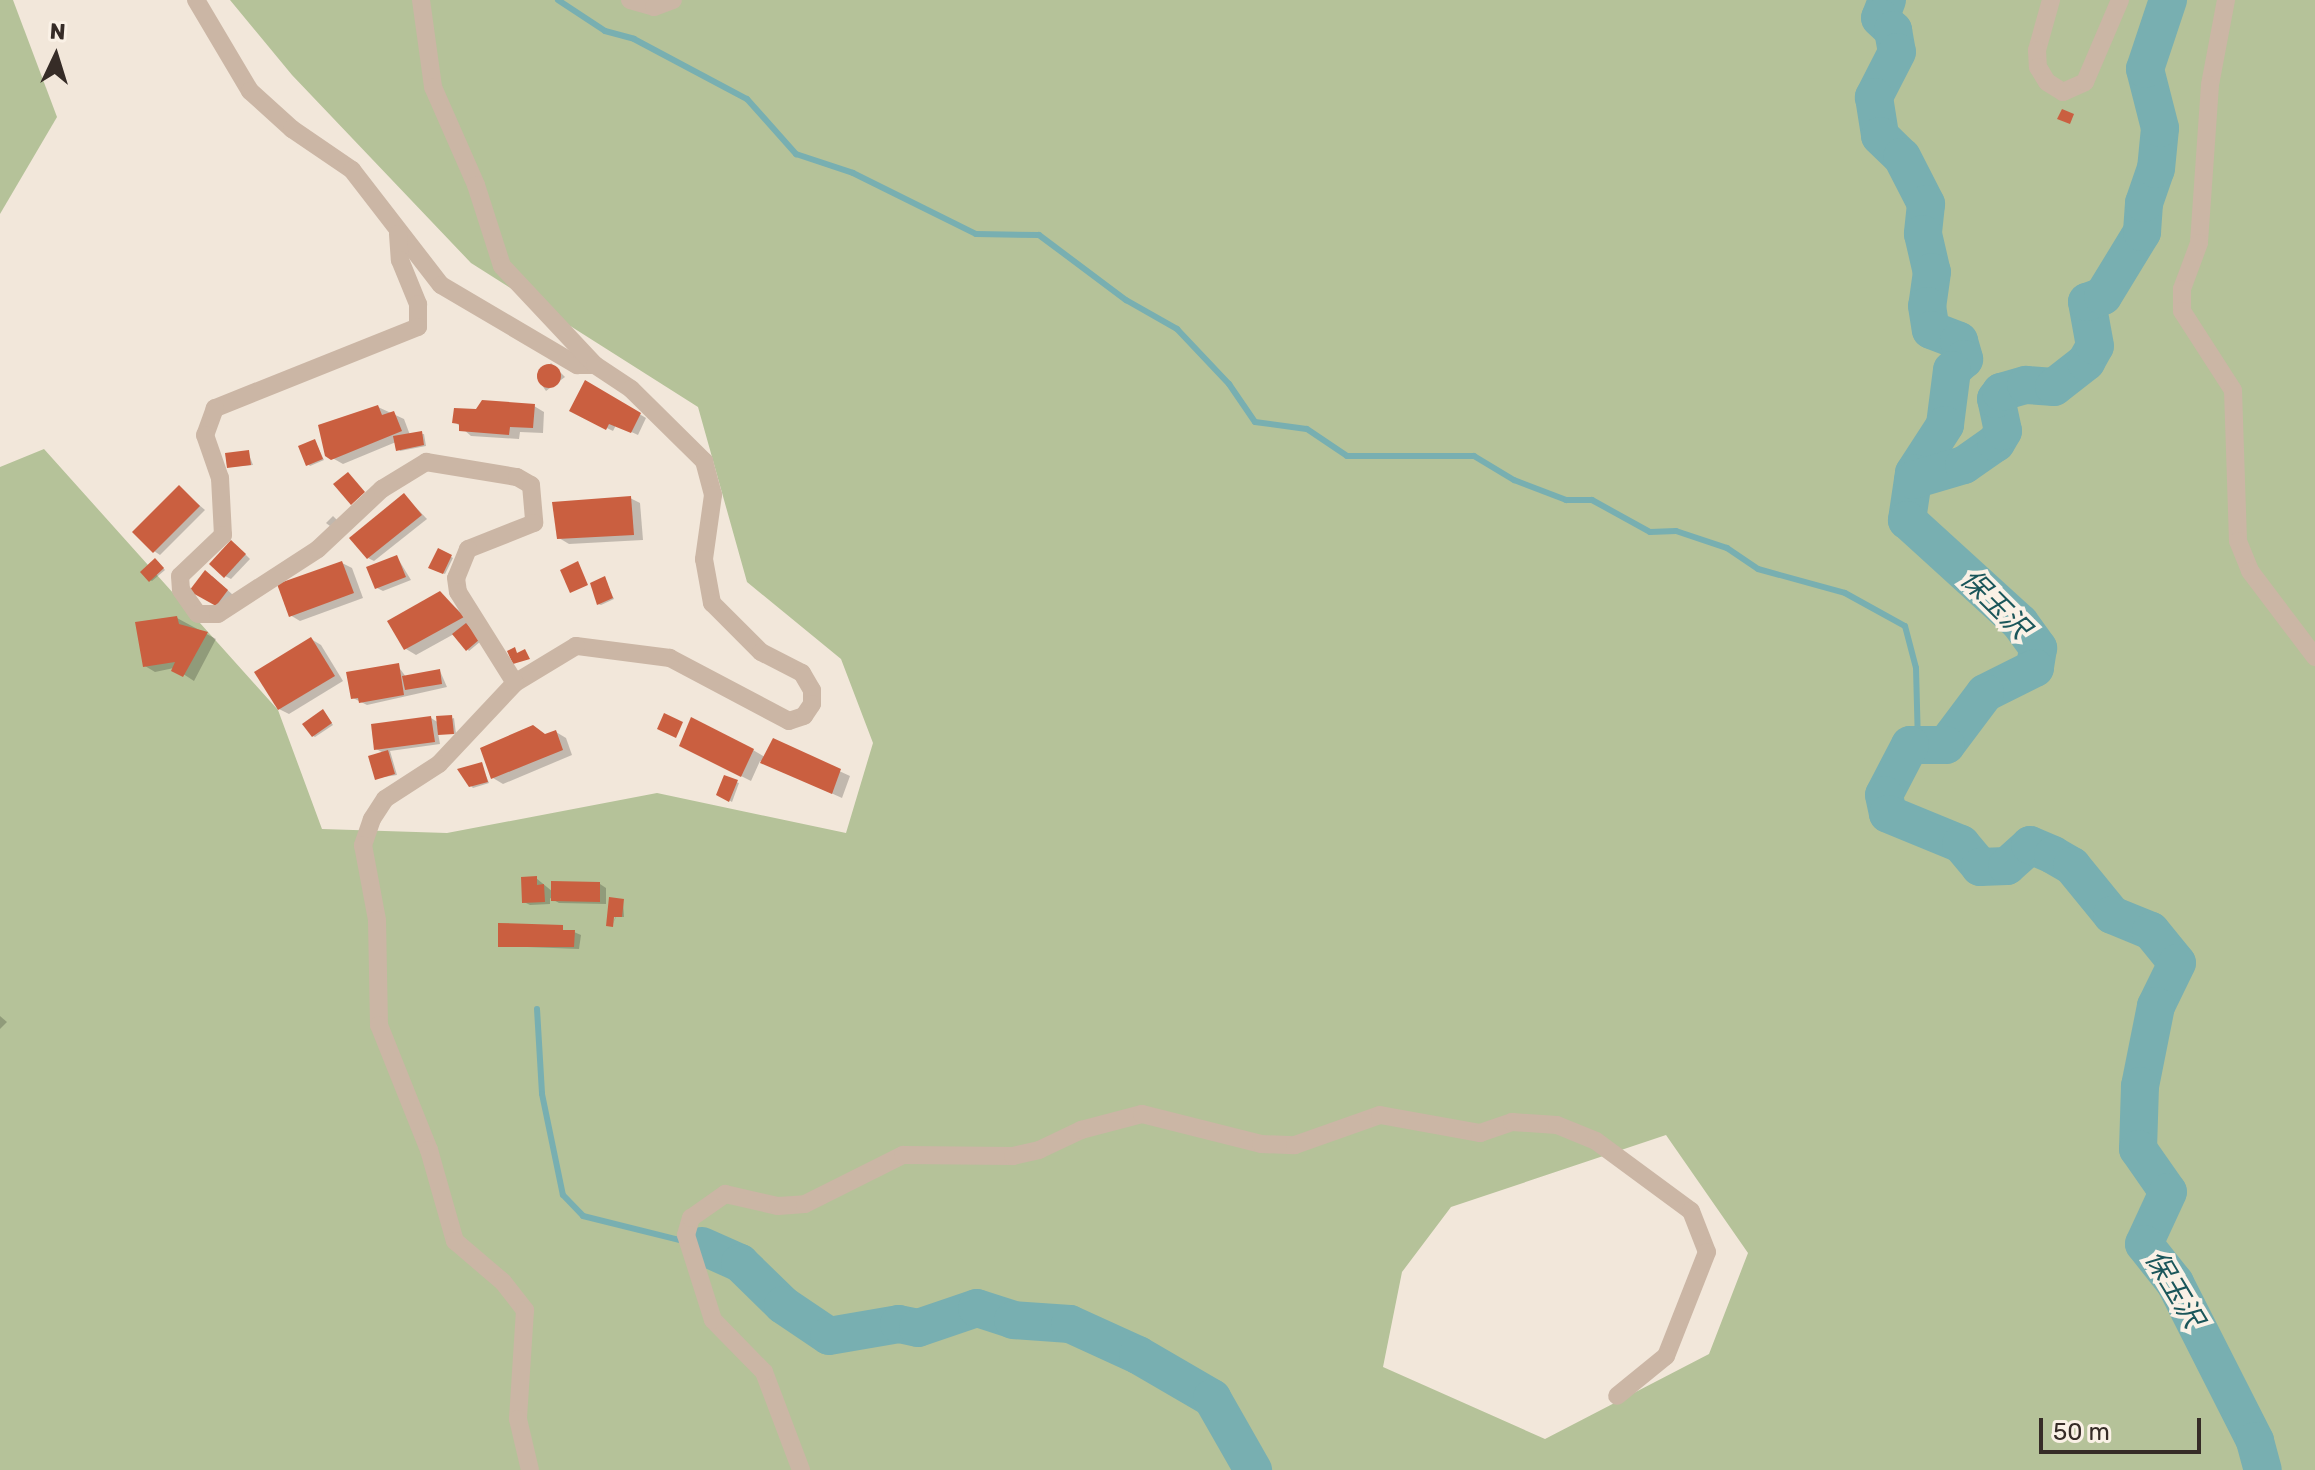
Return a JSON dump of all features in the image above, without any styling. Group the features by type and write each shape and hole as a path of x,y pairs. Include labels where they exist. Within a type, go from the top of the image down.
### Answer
{"street":[{"path":"196,0 250,91 292,129 352,170 398,234 441,285 577,365 595,365"},
{"path":"421,0 433,87 476,185 502,266 595,365 631,389 704,461 713,495 704,559 712,603 761,652 802,673 812,690 812,704 804,716 789,721 670,658 607,646 576,646 515,683 439,764 385,799 363,845 377,920 379,1025 429,1150 455,1241 503,1282 525,1310 518,1419 530,1470"},
{"path":"630,0 654,7 673,0"},
{"path":"2051,0 2037,50 2038,67 2047,82 2063,92 2085,82 2120,0"},
{"path":"2226,0 2210,85 2199,243 2182,289 2182,311 2233,390 2238,541 2250,571 2315,657"},
{"path":"398,234 400,260 418,304 418,327 215,408 205,435 220,478 223,535 180,576 181,590 198,614 218,614 318,549 382,489 426,462 517,477 531,485 534,523 468,549 456,578 458,592 515,683"},
{"path":"801,1470 764,1372 713,1320 686,1235 691,1218 725,1194 778,1206 805,1204 903,1155 1013,1156 1039,1150 1081,1130 1142,1114 1261,1144 1295,1145 1380,1115 1480,1133 1512,1122 1557,1125 1606,1147 1691,1211 1706,1238 1707,1252 1666,1356 1617,1396"}],"green space":[{"path":"0,0 13,0 57,117 0,214"},
{"path":"230,0 2315,0 2315,1470 0,1470 0,467 44,449 278,710 322,829 447,833 657,793 846,833 873,743 841,659 747,582 698,407 471,263 292,75","holes":["1666,1135 1748,1253 1709,1354 1545,1439 1383,1367 1402,1272 1451,1207"]}],"building":[{"path":"2062,109 2074,114 2070,124 2057,119"},
{"path":"549,364 558,367 561,376 558,385 549,388 540,385 537,376 540,367"},
{"path":"585,380 641,413 631,433 609,424 606,430 569,411"},
{"path":"482,400 535,404 533,428 510,427 509,435 459,431 459,424 452,423 454,408 476,409"},
{"path":"378,405 382,415 394,411 402,431 331,460 325,456 318,425"},
{"path":"422,431 424,445 396,451 393,436"},
{"path":"315,439 323,459 306,466 298,446"},
{"path":"249,450 251,465 227,468 225,453"},
{"path":"348,472 365,492 351,505 333,484"},
{"path":"179,485 200,506 153,553 132,532"},
{"path":"404,493 422,515 367,559 349,538"},
{"path":"631,496 634,535 557,539 552,502"},
{"path":"231,540 246,554 224,578 209,564"},
{"path":"438,548 452,555 443,574 428,568"},
{"path":"397,555 406,577 375,589 366,567"},
{"path":"155,558 164,568 149,582 140,572"},
{"path":"342,561 354,593 289,617 277,584"},
{"path":"578,561 588,585 570,593 560,570"},
{"path":"205,570 228,590 216,606 189,591"},
{"path":"605,576 613,598 597,605 590,583"},
{"path":"440,591 464,617 404,650 387,621"},
{"path":"177,616 179,624 208,632 183,677 171,671 175,662 143,667 135,622"},
{"path":"466,623 480,639 466,651 452,634"},
{"path":"311,637 335,676 278,710 254,672"},
{"path":"515,647 517,653 525,649 530,659 513,664 507,651"},
{"path":"399,663 404,695 359,703 358,698 351,699 346,672"},
{"path":"440,669 442,684 405,690 402,676"},
{"path":"323,709 332,723 312,737 302,724"},
{"path":"664,713 683,722 676,738 657,729"},
{"path":"452,715 454,734 438,735 436,716"},
{"path":"431,716 435,742 374,750 371,724"},
{"path":"691,717 754,749 741,777 679,746"},
{"path":"533,725 545,734 556,730 563,750 491,779 480,748"},
{"path":"773,738 841,769 832,794 760,763"},
{"path":"388,750 395,774 375,780 368,756"},
{"path":"482,762 488,782 469,787 457,769"},
{"path":"724,775 738,780 729,802 716,795"},
{"path":"537,876 537,885 544,884 545,902 522,903 521,877"},
{"path":"551,881 600,882 600,902 551,901"},
{"path":"609,897 624,899 622,917 614,917 613,927 606,926"},
{"path":"498,923 563,925 563,930 575,930 574,947 498,947"}],"waterway":[{"path":"558,0 605,31 634,39 747,99 796,154 853,173 976,234 1039,235 1126,300 1177,329 1229,384 1255,422 1307,429 1347,456 1474,456 1514,480 1566,500 1592,500 1650,532 1676,531 1727,548 1758,569 1845,593 1905,626 1916,668 1918,745"},
{"name":"保玉沢","path":"1887,0 1880,18 1893,30 1897,52 1874,97 1880,136 1902,157 1926,204 1923,234 1932,272 1927,306 1931,330 1959,341 1964,359 1952,370 1945,425 1914,473 1907,520 2020,623 2038,648 2035,668 1985,693 1946,745 1910,745 1884,795 1888,814 1961,844 1980,867 2007,866 2030,845 2053,855 2072,866 2112,915 2151,931 2177,963 2156,1006 2140,1086 2138,1149 2168,1192 2144,1244 2175,1283 2255,1441 2263,1470"},
{"path":"1913,480 1964,465 1996,443 2003,431 1996,399 2001,392 2026,385 2054,387 2086,362 2095,346 2087,302 2103,296 2142,232 2144,203 2156,169 2160,128 2145,69 2168,0"},
{"path":"537,1009 542,1094 563,1195 583,1216 683,1241"},
{"path":"702,1246 740,1263 783,1305 829,1336 899,1324 918,1328 977,1308 1013,1320 1070,1324 1138,1355 1212,1398 1253,1470"}]}
